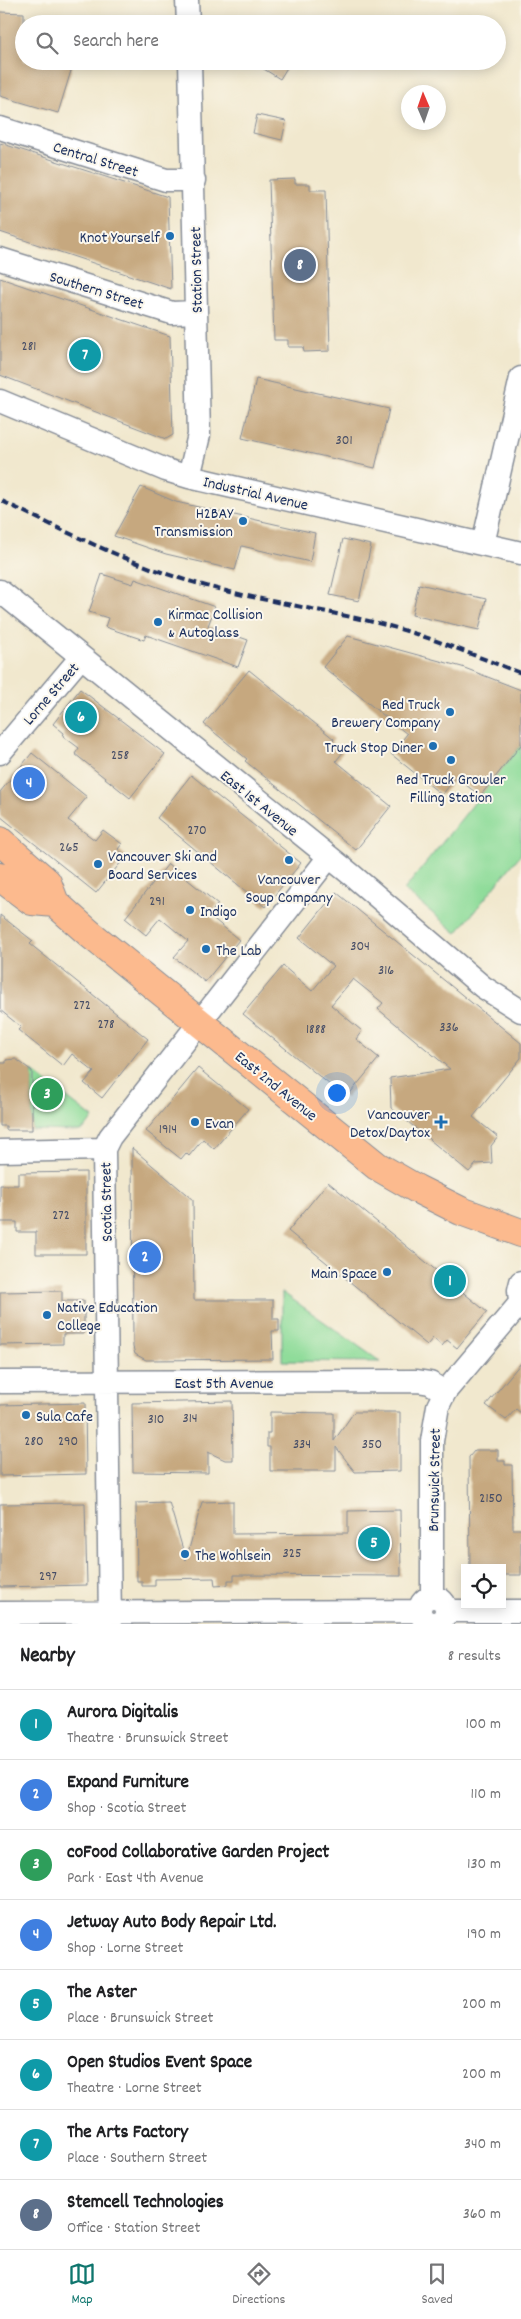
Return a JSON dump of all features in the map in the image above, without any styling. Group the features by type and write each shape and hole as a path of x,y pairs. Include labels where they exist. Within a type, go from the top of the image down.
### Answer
{"main road":[{"name":"East 2nd Avenue","path":"0,841 47,882 54,903 377,1166 461,1211 521,1233"},
{"path":"0,877 32,901 54,903"}],"street":[{"path":"188,0 188,15"},
{"name":"Station Street","path":"189,477 199,435 190,70"},
{"name":"Central Street","path":"0,128 166,180 194,180"},
{"name":"Southern Street","path":"0,259 172,313 196,312"},
{"path":"483,544 521,378"},
{"name":"Industrial Avenue","path":"0,401 166,470 189,477 521,553"},
{"name":"East 1st Avenue","path":"0,591 329,858 483,987 521,1011"},
{"name":"Lorne Street","path":"0,753 81,657"},
{"name":"Scotia Street","path":"110,1619 104,1149 110,1137 329,858"},
{"path":"0,1151 104,1149"},
{"name":"Brunswick Street","path":"433,1614 432,1441 438,1406 445,1392 521,1298"},
{"name":"East 5th Avenue","path":"0,1382 417,1381 430,1383 445,1392"},
{"path":"0,1613 110,1619 521,1611"}],"green space":[{"path":"521,745 521,854 457,933 404,890"},
{"path":"32,1071 93,1118 85,1128 80,1131 32,1130"},
{"path":"282,1292 381,1362 282,1361"}],"building":[{"path":"0,12 24,13 24,15 15,15 15,70 71,70 58,113 0,96"},
{"path":"266,70 286,70 280,79"},
{"path":"257,115 286,121 282,140 253,133"},
{"path":"0,143 168,197 171,289 0,232"},
{"path":"295,179 295,184 310,184 310,190 326,190 330,351 304,352 303,347 288,347 288,340 274,340 269,180"},
{"path":"0,278 170,336 173,435 166,439 0,375"},
{"path":"256,379 389,409 375,468 242,438"},
{"path":"141,487 176,502 315,533 310,562 242,546 235,570 166,554 114,536"},
{"path":"343,539 371,545 359,601 330,595"},
{"name":"Kirmac Collision & Autoglass","path":"102,574 133,584 135,579 215,607 208,626 248,640 238,667 146,635 144,640 105,627 108,618 89,612"},
{"path":"419,584 486,599 479,630 412,615"},
{"name":"Red Truck Brewery Company","path":"348,636 462,667 521,690 521,745 480,796 456,777 442,795 391,754 407,734 323,667"},
{"path":"249,670 334,739 331,743 343,752 336,761 391,806 356,850 245,761 247,759 204,724"},
{"path":"80,689 165,754 130,798 75,754 79,748 63,736 64,733 53,724"},
{"path":"32,753 87,797 68,820 95,840 103,830 122,844 118,849 126,856 96,893 0,816 0,792"},
{"path":"191,775 301,863 265,907 157,818"},
{"path":"168,864 218,904 209,915 239,940 205,982 174,957 188,941 160,918 146,935 125,918"},
{"path":"336,892 521,1043 521,1058 473,1117 498,1137 491,1146 492,1163 476,1164 469,1172 391,1108 390,1078 450,1069 378,1009 383,1003 353,979 331,1005 362,1031 356,1039 379,1058 346,1098 243,1014 283,966 312,991 333,966 299,938"},
{"path":"0,915 33,941 30,944 148,1039 102,1098 84,1083 94,1072 72,1054 63,1066 18,1030 21,1027 0,1010"},
{"path":"16,1059 32,1071 32,1130 6,1130 6,1126 0,1126 0,1063"},
{"name":"Evan","path":"198,1068 248,1109 214,1149 203,1139 189,1156 186,1153 181,1159 146,1131"},
{"path":"132,1148 193,1200 194,1300 273,1300 273,1319 279,1319 279,1331 272,1331 273,1359 146,1360 135,1354 133,1347"},
{"path":"86,1172 86,1254 36,1254 36,1232 17,1232 17,1222 0,1222 0,1185 18,1185 18,1173"},
{"name":"Main Space","path":"328,1182 487,1312 457,1348 447,1340 442,1346 433,1338 427,1345 288,1231"},
{"path":"62,1291 62,1301 84,1301 84,1334 63,1334 63,1344 0,1345 0,1292"},
{"path":"521,1363 521,1413 516,1409 506,1420 486,1405"},
{"path":"232,1401 233,1460 225,1460 208,1452 208,1473 133,1472 132,1403"},
{"path":"85,1403 86,1474 0,1476 0,1405"},
{"path":"270,1412 334,1413 334,1441 354,1412 400,1412 400,1471 355,1472 336,1447 336,1471 270,1471 270,1447 267,1447 267,1433 270,1433"},
{"path":"475,1450 498,1450 498,1461 505,1461 505,1465 512,1465 513,1529 521,1529 521,1575 506,1575 506,1564 470,1564 469,1457"},
{"path":"233,1501 233,1534 348,1533 348,1511 400,1510 401,1576 234,1575 234,1580 228,1580 228,1585 215,1586 214,1578 155,1579 155,1586 142,1586 142,1581 137,1581 136,1503 169,1502 186,1560 202,1502"},
{"path":"85,1503 87,1585 0,1587 0,1504"}],"railway":[{"path":"2,501 111,552 179,578 231,592 389,626 439,642 521,673"}],"place":[{"name":"Knot Yourself","path":"170,236"},
{"name":"Stemcell Technologies","path":"300,265"},
{"name":"The Arts Factory","path":"85,355"},
{"name":"H2BAY Transmission","path":"243,521"},
{"name":"Kirmac Collision & Autoglass","path":"158,622"},
{"name":"Red Truck Brewery Company","path":"450,712"},
{"name":"Open Studios Event Space","path":"81,717"},
{"name":"Truck Stop Diner","path":"433,746"},
{"name":"Red Truck Growler Filling Station","path":"451,760"},
{"name":"Jetway Auto Body Repair Ltd.","path":"29,783"},
{"name":"Vancouver Soup Company","path":"289,860"},
{"name":"Vancouver Ski and Board Services","path":"98,864"},
{"name":"Indigo","path":"190,910"},
{"name":"The Lab","path":"206,949"},
{"name":"coFood Collaborative Garden Project","path":"47,1094"},
{"name":"Evan","path":"195,1122"},
{"name":"Vancouver Detox/Daytox","path":"441,1122"},
{"name":"Expand Furniture","path":"145,1257"},
{"name":"Main Space","path":"387,1272"},
{"name":"Aurora Digitalis","path":"450,1281"},
{"name":"Native Education College","path":"47,1315"},
{"name":"Sula Cafe","path":"26,1415"},
{"name":"The Aster","path":"374,1543"},
{"name":"The Wohlsein","path":"185,1554"}]}
